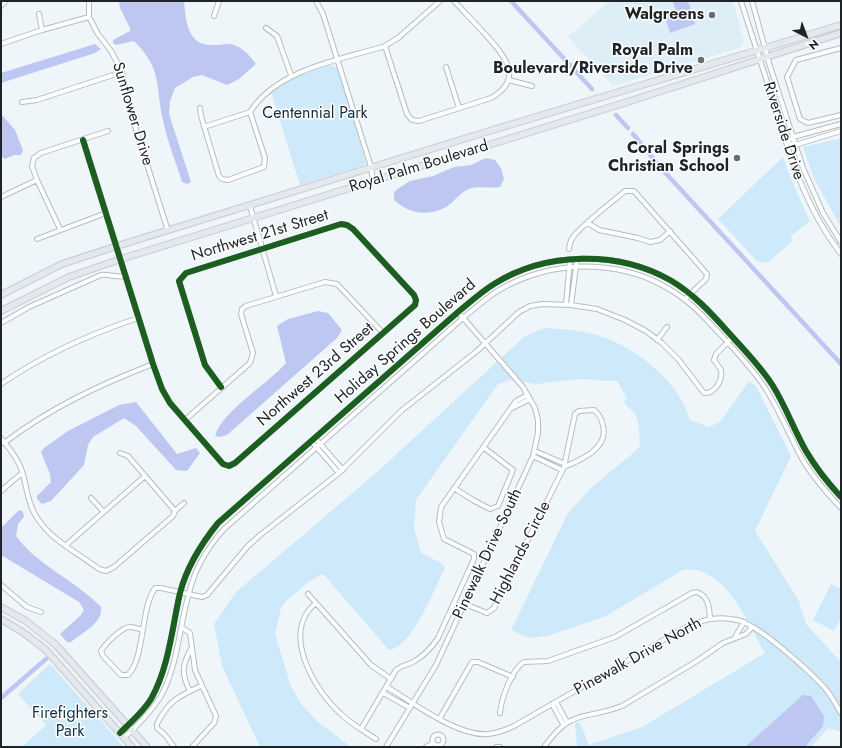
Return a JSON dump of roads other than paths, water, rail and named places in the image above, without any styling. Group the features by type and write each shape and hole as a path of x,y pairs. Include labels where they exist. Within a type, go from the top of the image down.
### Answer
{"main road":[{"name":"Royal Palm Boulevard","path":"1,295 62,264 117,246 250,206 371,167 841,25"},
{"name":"Royal Palm Boulevard","path":"1,312 69,277 121,259 624,103 767,55 841,33"},
{"path":"1,607 26,621 56,645 147,747"},
{"path":"1,619 29,637 50,654 132,747"}],"street":[{"path":"1,6 6,1"},
{"name":"Sunflower Drive","path":"89,1 89,17 98,34 111,51 122,72 133,120 168,231"},
{"path":"214,16 219,1"},
{"path":"316,1 323,14 371,167 373,180"},
{"path":"204,127 250,112 265,95 291,75 385,46 398,38 440,1"},
{"path":"385,46 407,114 412,120 419,121 491,98 503,89 509,80 510,73 506,58 454,1"},
{"name":"Riverside Drive","path":"741,1 786,142 810,205 831,241 841,254"},
{"name":"Riverside Drive","path":"752,1 795,145 811,189 841,242"},
{"path":"39,14 42,30"},
{"path":"1,44 42,30 89,17"},
{"path":"266,28 277,36 291,75"},
{"path":"841,48 796,60 787,77 800,119 808,123 841,115"},
{"path":"446,67 459,108"},
{"path":"22,102 36,100 122,72"},
{"path":"509,80 532,86"},
{"path":"200,108 204,127 219,176 222,179 228,180 264,167 265,158 250,112"},
{"path":"786,142 793,137 841,124"},
{"path":"60,229 37,180 32,166 34,158 41,153 108,131"},
{"path":"786,142 795,145 841,131"},
{"path":"83,140 138,318 162,389 170,403 185,420 250,363 253,353 241,314 242,310 246,306 325,282 331,282 337,284 382,333"},
{"path":"1,197 37,180"},
{"path":"569,249 570,242 573,237 588,223 625,191 634,191 708,274 706,279 685,299"},
{"path":"250,206 276,296"},
{"path":"37,239 60,229 106,213"},
{"path":"588,223 599,230 650,242 660,240 670,231"},
{"name":"Northwest 21st Street","path":"222,387 205,365 179,281 186,273 341,224 347,225 353,229 409,289 416,300"},
{"path":"569,304 576,259"},
{"name":"Holiday Springs Boulevard","path":"120,733 151,698 160,679 170,645 181,592 192,560 218,523 458,312 494,284 516,273 539,265 576,259 604,260 637,266 671,281 690,294 733,337 773,386 818,470 841,498"},
{"path":"569,304 570,260"},
{"name":"Holiday Springs Boulevard","path":"124,738 151,711 161,696 168,679 188,593 199,564 209,546 219,534 462,318 498,291 519,280 541,272 576,266 635,273 662,284 685,299 727,343 767,390 799,454 812,474 841,508"},
{"path":"1,323 36,304 101,275 109,274 119,277 126,276"},
{"name":"Northwest 23rd Street","path":"185,420 223,464 229,466 236,463 415,305 416,300"},
{"path":"143,630 129,627 124,629 104,646 101,651 103,656 121,676 128,675 134,669 143,630 151,594 155,588 188,593 202,597 207,595 247,547 259,536 341,471 401,411 485,343 519,312 530,306 542,304 569,304 597,309 625,320 657,340 678,359 701,390 708,393 714,390 720,380 721,370 714,360 716,354 733,337"},
{"name":"Pinewalk Drive South","path":"386,747 436,665 533,456 538,433 538,420 535,408 529,397 458,312"},
{"path":"1,384 62,348 104,330 138,318"},
{"path":"657,340 667,327"},
{"path":"4,443 50,411 79,395 153,364"},
{"name":"Pinewalk Drive South","path":"361,729 396,670 402,665 412,663 433,646 474,559 474,554 444,539 440,529 439,518 441,507 516,401 529,397"},
{"name":"Highlands Circle","path":"465,604 487,613 494,608 564,467 575,414 579,411 594,410 602,418 605,432 604,439 579,461 564,467"},
{"path":"1,438 17,459 29,502 35,515 55,539 66,545 99,569 106,571 114,567 173,516 175,511 184,503"},
{"path":"313,439 341,471"},
{"name":"Pinewalk Drive South","path":"454,488 490,509 498,506 513,470 484,447"},
{"path":"535,451 564,467"},
{"path":"120,453 128,456 175,511"},
{"path":"533,456 564,467"},
{"path":"1,491 22,473"},
{"path":"66,545 103,511 145,476"},
{"path":"91,498 103,511"},
{"path":"837,503 841,498"},
{"path":"1,585 27,607 41,612"},
{"path":"500,713 501,702 513,677 520,665 524,662 548,661 615,637 692,593 697,592 706,599 709,604 710,618"},
{"path":"308,594 371,665 391,680"},
{"path":"316,602 305,613 300,627 302,648 307,666 313,679 330,704 350,722 376,738"},
{"name":"Pinewalk Drive North","path":"414,703 456,728 486,734 500,732 514,726 686,626 710,618 744,622 761,631 825,688 841,713"},
{"path":"734,638 744,622"},
{"path":"181,627 190,633 195,670 216,716 214,722 192,747"},
{"path":"544,747 556,730 565,723 581,715 609,711 622,706 697,661 723,642 746,634 752,627"},
{"path":"190,691 183,676 184,667 192,648"},
{"path":"440,718 472,662 478,662 513,677"},
{"path":"174,747 165,735 157,728 157,724 173,700 201,686"},
{"path":"387,687 414,703"},
{"path":"383,693 410,708"},
{"path":"556,702 565,723"},
{"path":"552,704 565,723"},
{"path":"426,747 433,742"}],"water":[{"path":"119,1 184,1 187,24 193,37 198,42 214,45 228,44 239,47 250,56 256,64 239,79 227,85 202,75 193,77 175,88 170,101 169,114 191,182 187,184 182,182 167,136 156,78 150,61 134,41 116,45 113,43 113,40 130,31 120,8"},
{"path":"673,1 688,1 695,24 670,33 665,17 675,9"},
{"path":"95,44 101,49 95,53 1,83 1,73"},
{"path":"1,114 15,130 23,150 21,155 14,155 5,159 1,156"},
{"path":"486,158 495,160 501,168 504,179 500,187 477,187 469,189 444,208 437,211 424,213 411,211 394,200 396,190 410,181 433,176 454,167 471,165"},
{"path":"318,311 328,313 342,330 337,338 227,435 220,437 215,436 226,417 286,363 277,326 288,319"},
{"path":"136,402 177,454 196,448 200,453 187,471 176,470 136,426 124,418 93,437 88,445 84,465 51,501 42,504 37,499 37,496 51,482 50,474 41,452 44,448 68,431 119,405"},
{"path":"19,510 23,512 24,517 18,524 16,536 25,547 46,565 91,597 101,607 99,618 95,623 71,642 67,642 60,634 81,615 84,610 79,602 1,555 1,528"},
{"path":"803,695 811,696 824,716 823,726 805,747 745,747"}],"waterway":[{"path":"511,1 592,89"},
{"path":"616,115 628,128"},
{"path":"633,134 661,168 841,364"},
{"path":"1,698 46,659"}],"place":[{"name":"Walgreens","path":"712,15"},
{"name":"Royal Palm Boulevard/Riverside Drive","path":"701,60"},
{"name":"Coral Springs Christian School","path":"737,158"}],"park label":[{"name":"Centennial Park","path":"315,114"},
{"name":"Firefighters Park","path":"70,723"}]}
